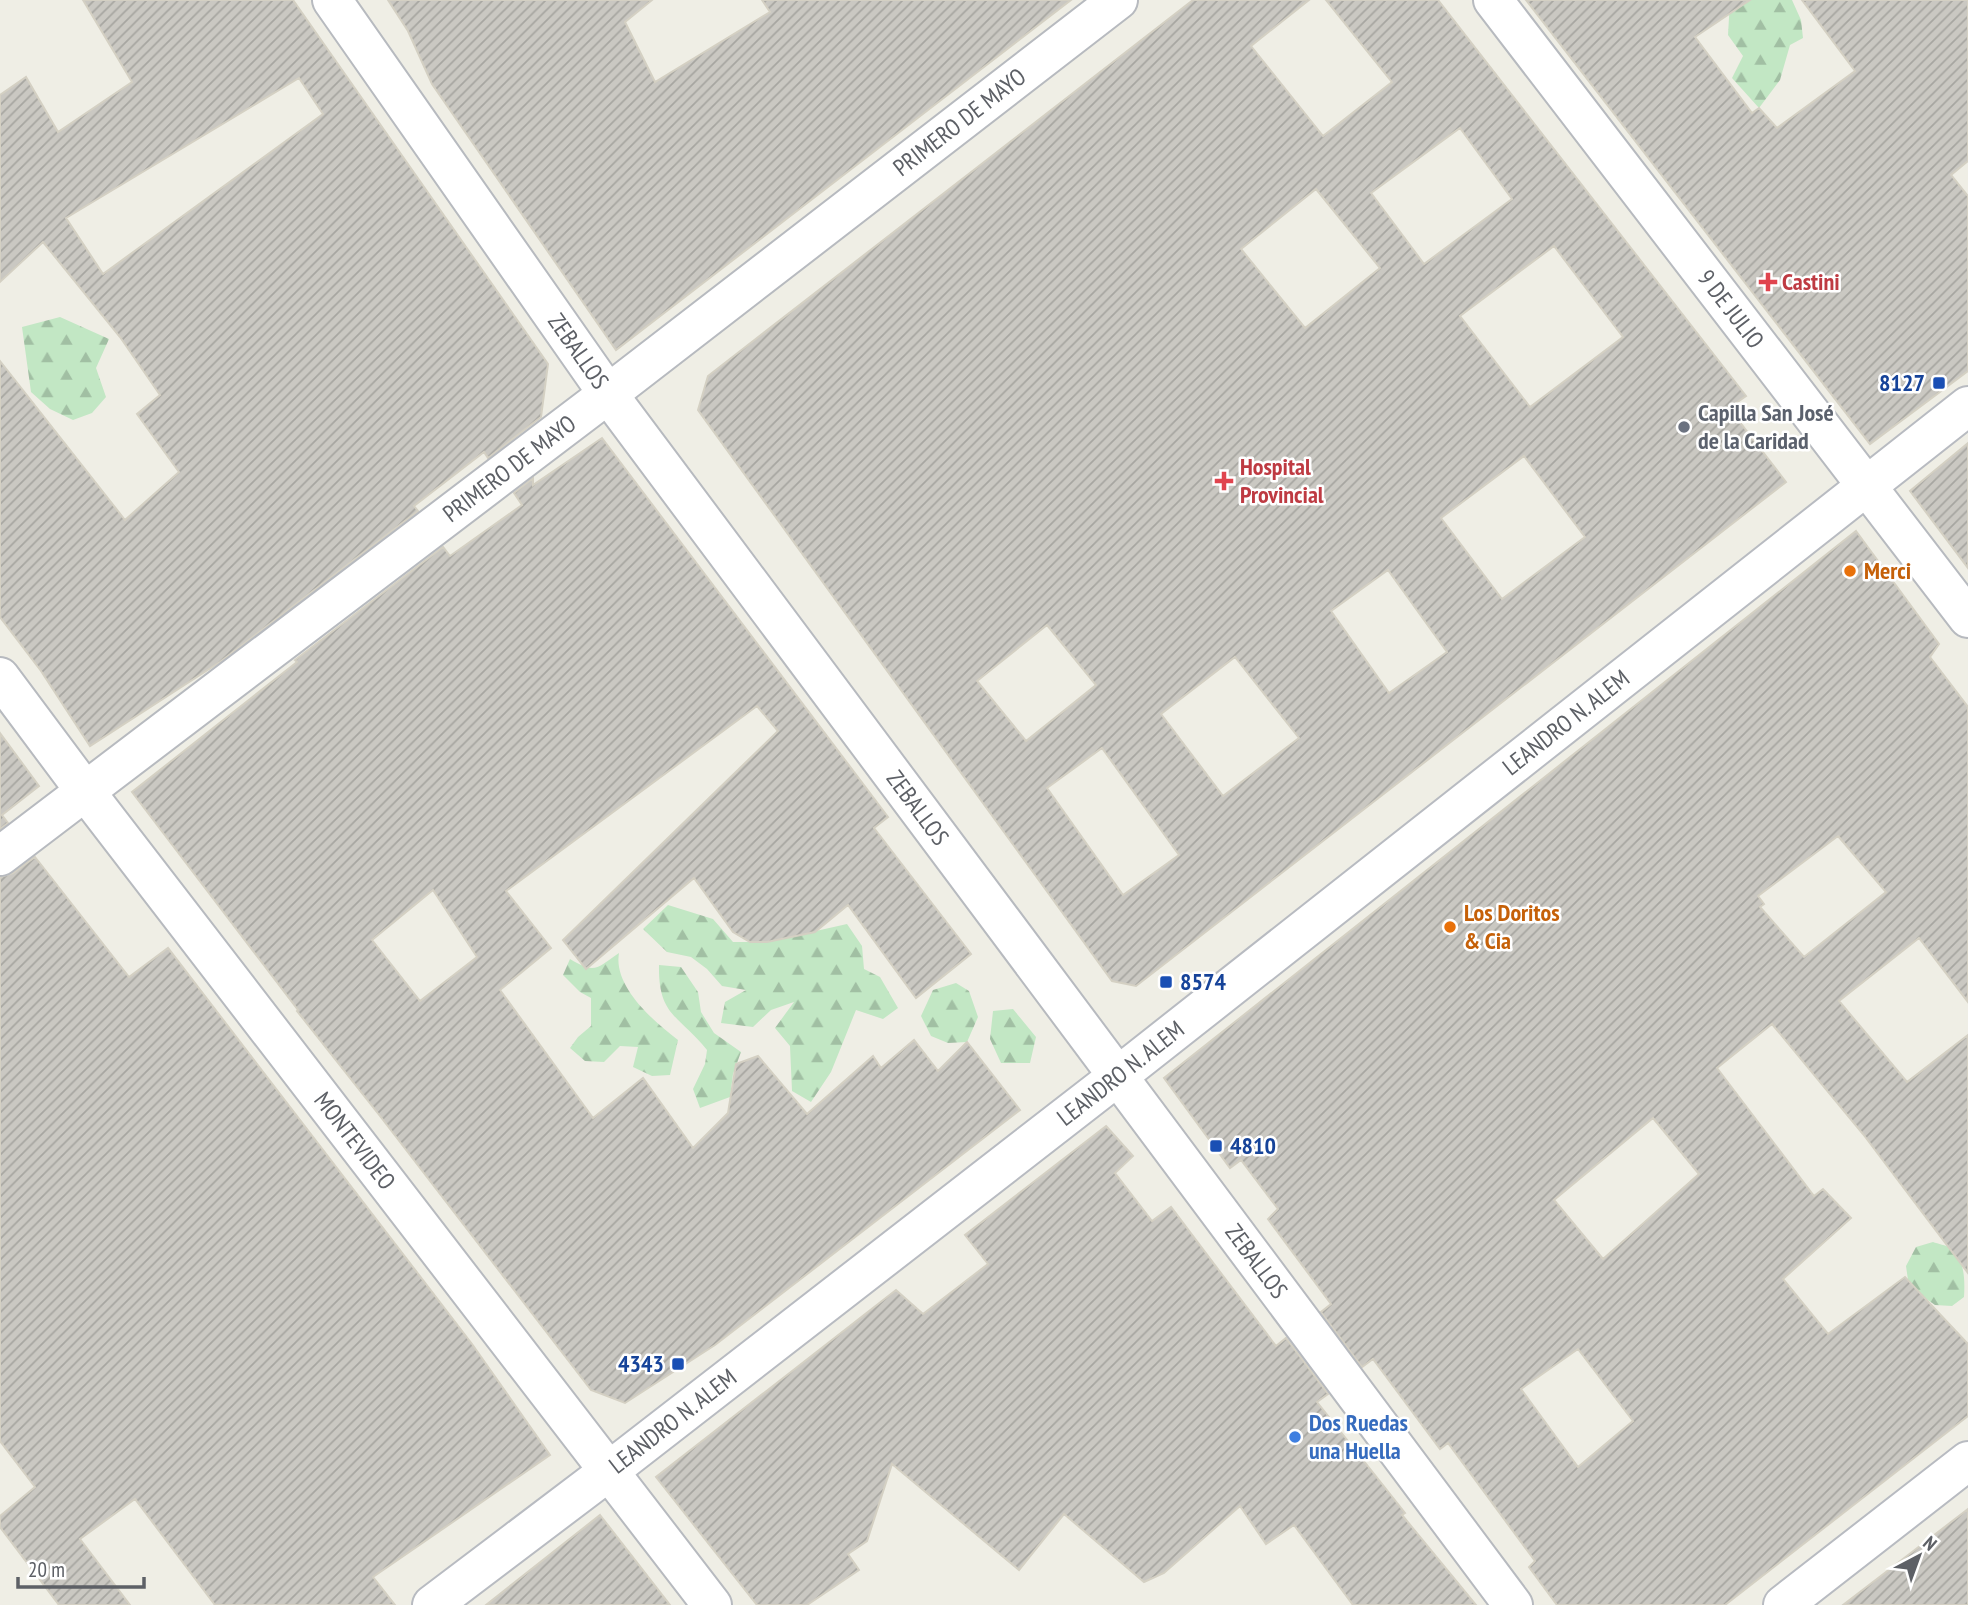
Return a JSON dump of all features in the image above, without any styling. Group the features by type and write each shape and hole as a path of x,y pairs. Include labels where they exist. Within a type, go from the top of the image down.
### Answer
{"street":[{"name":"ZEBALLOS","path":"332,0 608,394 1513,1605"},
{"name":"PRIMERO DE MAYO","path":"0,856 608,394 1118,0"},
{"name":"9 DE JULIO","path":"1493,0 1968,618"},
{"name":"LEANDRO N. ALEM","path":"432,1605 1118,1076 1968,406"},
{"name":"MONTEVIDEO","path":"0,677 712,1605"},
{"path":"1783,1605 1968,1461"}],"green space":[{"path":"1730,0 1792,0 1801,20 1803,38 1790,45 1780,80 1759,108 1732,78 1743,56 1728,35"},
{"path":"60,317 109,339 96,368 106,397 92,413 73,420 50,409 31,392 22,327"},
{"path":"668,905 713,919 733,942 767,942 847,924 862,946 864,969 880,977 898,1008 883,1019 856,1010 831,1072 811,1102 792,1091 790,1046 775,1028 794,1002 771,1010 753,1027 721,1023 725,1002 746,990 722,986 707,969 691,957 667,952 643,929"},
{"path":"619,953 622,978 628,990 657,1023 678,1040 670,1075 652,1076 633,1067 638,1047 620,1046 604,1062 585,1061 570,1048 591,1026 591,998 580,992 563,975 570,959 585,967 595,968"},
{"path":"659,965 681,967 698,992 701,1012 714,1033 741,1052 733,1074 730,1097 700,1108 693,1089 705,1064 707,1050 666,1005 662,995"},
{"path":"956,983 969,991 978,1017 967,1042 948,1043 931,1036 921,1016 933,990"},
{"path":"1013,1009 1036,1037 1030,1063 1001,1063 990,1039 993,1011"},
{"path":"1933,1242 1950,1248 1961,1264 1964,1297 1952,1306 1935,1305 1909,1287 1906,1266 1916,1247"}],"building":[{"path":"83,0 293,0 548,364 541,417 488,458 484,452 414,506 418,511 220,662 90,746 41,671 0,617 0,361 125,520 179,472 137,414 160,395 120,337 43,242 0,282 0,95 26,77 58,132 132,82","holes":["299,78 323,114 103,274 66,218"]},
{"path":"388,0 652,0 625,22 655,82 770,12 762,0 1071,0 616,350 432,84 408,31"},
{"name":"Hospital Provincial","path":"1193,0 1309,0 1251,46 1323,136 1392,82 1326,0 1438,0 1746,396 1729,408 1786,482 1136,986 1112,981 698,410 708,376","holes":["1460,128 1512,199 1424,264 1371,193","1316,189 1380,268 1305,328 1241,249","1554,246 1623,337 1530,407 1460,316","1524,456 1585,537 1502,599 1441,518","1388,570 1447,652 1389,693 1331,611","1047,625 1096,685 1026,741 977,681","1235,657 1299,738 1223,796 1161,714","1102,748 1179,855 1123,895 1047,788"]},
{"path":"1526,0 1750,0 1695,37 1752,113 1759,108 1777,128 1855,71 1802,0 1968,0 1968,161 1951,175 1968,196 1968,371 1870,444"},
{"path":"602,438 888,817 874,828 971,954 916,998 848,905 815,932 767,942 750,942 733,932 694,878 586,969 563,940 778,731 757,706 506,891 551,948 500,990 593,1118 643,1078 693,1148 728,1113 736,1064 758,1056 807,1114 873,1056 881,1068 914,1040 938,1071 967,1042 1020,1110 715,1345 625,1403 591,1390 297,1011 132,792 297,662 295,660 443,547 450,556 522,505 514,493 533,478 533,485","holes":["433,890 477,957 420,1001 372,940"]},
{"path":"1968,443 1968,568 1910,491"},
{"path":"1856,531 1939,644 1930,657 1968,707 1968,1002 1919,938 1839,1001 1907,1082 1968,1035 1968,1273 1863,1134 1772,1024 1717,1068 1814,1196 1823,1189 1851,1218 1783,1279 1828,1334 1905,1277 1968,1344 1968,1416 1725,1605 1557,1605 1529,1567 1535,1561 1448,1443 1440,1449 1373,1359 1362,1367 1321,1312 1331,1304 1268,1219 1278,1209 1241,1160 1230,1168 1164,1078","holes":["1838,836 1886,892 1804,957 1760,907 1764,904 1758,896","1653,1118 1699,1174 1603,1259 1554,1200","1578,1349 1633,1421 1578,1467 1521,1389"]},
{"path":"0,733 39,786 2,815 8,823 0,829"},
{"path":"35,857 129,977 168,948 472,1344 550,1455 373,1577 395,1605 215,1605 135,1499 80,1539 130,1605 59,1605 0,1527 0,1516 35,1487 0,1441 0,877 13,873"},
{"path":"1106,1126 1133,1156 1115,1173 1152,1221 1171,1207 1276,1346 1286,1338 1328,1394 1317,1402 1405,1513 1402,1515 1476,1605 1353,1605 1294,1525 1266,1544 1240,1506 1164,1573 1144,1582 1064,1514 1019,1570 892,1464 867,1541 848,1554 859,1570 807,1605 757,1605 656,1477 896,1290 923,1314 988,1264 965,1235"},
{"path":"1968,1509 1968,1605 1843,1605 1929,1539"},
{"path":"600,1515 670,1605 486,1605"}],"place":[{"name":"Castini","path":"1768,282"},
{"name":"8127","path":"1939,383"},
{"name":"Capilla San José de la Caridad","path":"1684,427"},
{"name":"Hospital Provincial","path":"1224,481"},
{"name":"Merci","path":"1850,571"},
{"name":"Los Doritos & Cia","path":"1450,927"},
{"name":"8574","path":"1166,982"},
{"name":"4810","path":"1216,1146"},
{"name":"4343","path":"678,1364"},
{"name":"Dos Ruedas una Huella","path":"1295,1437"}]}
